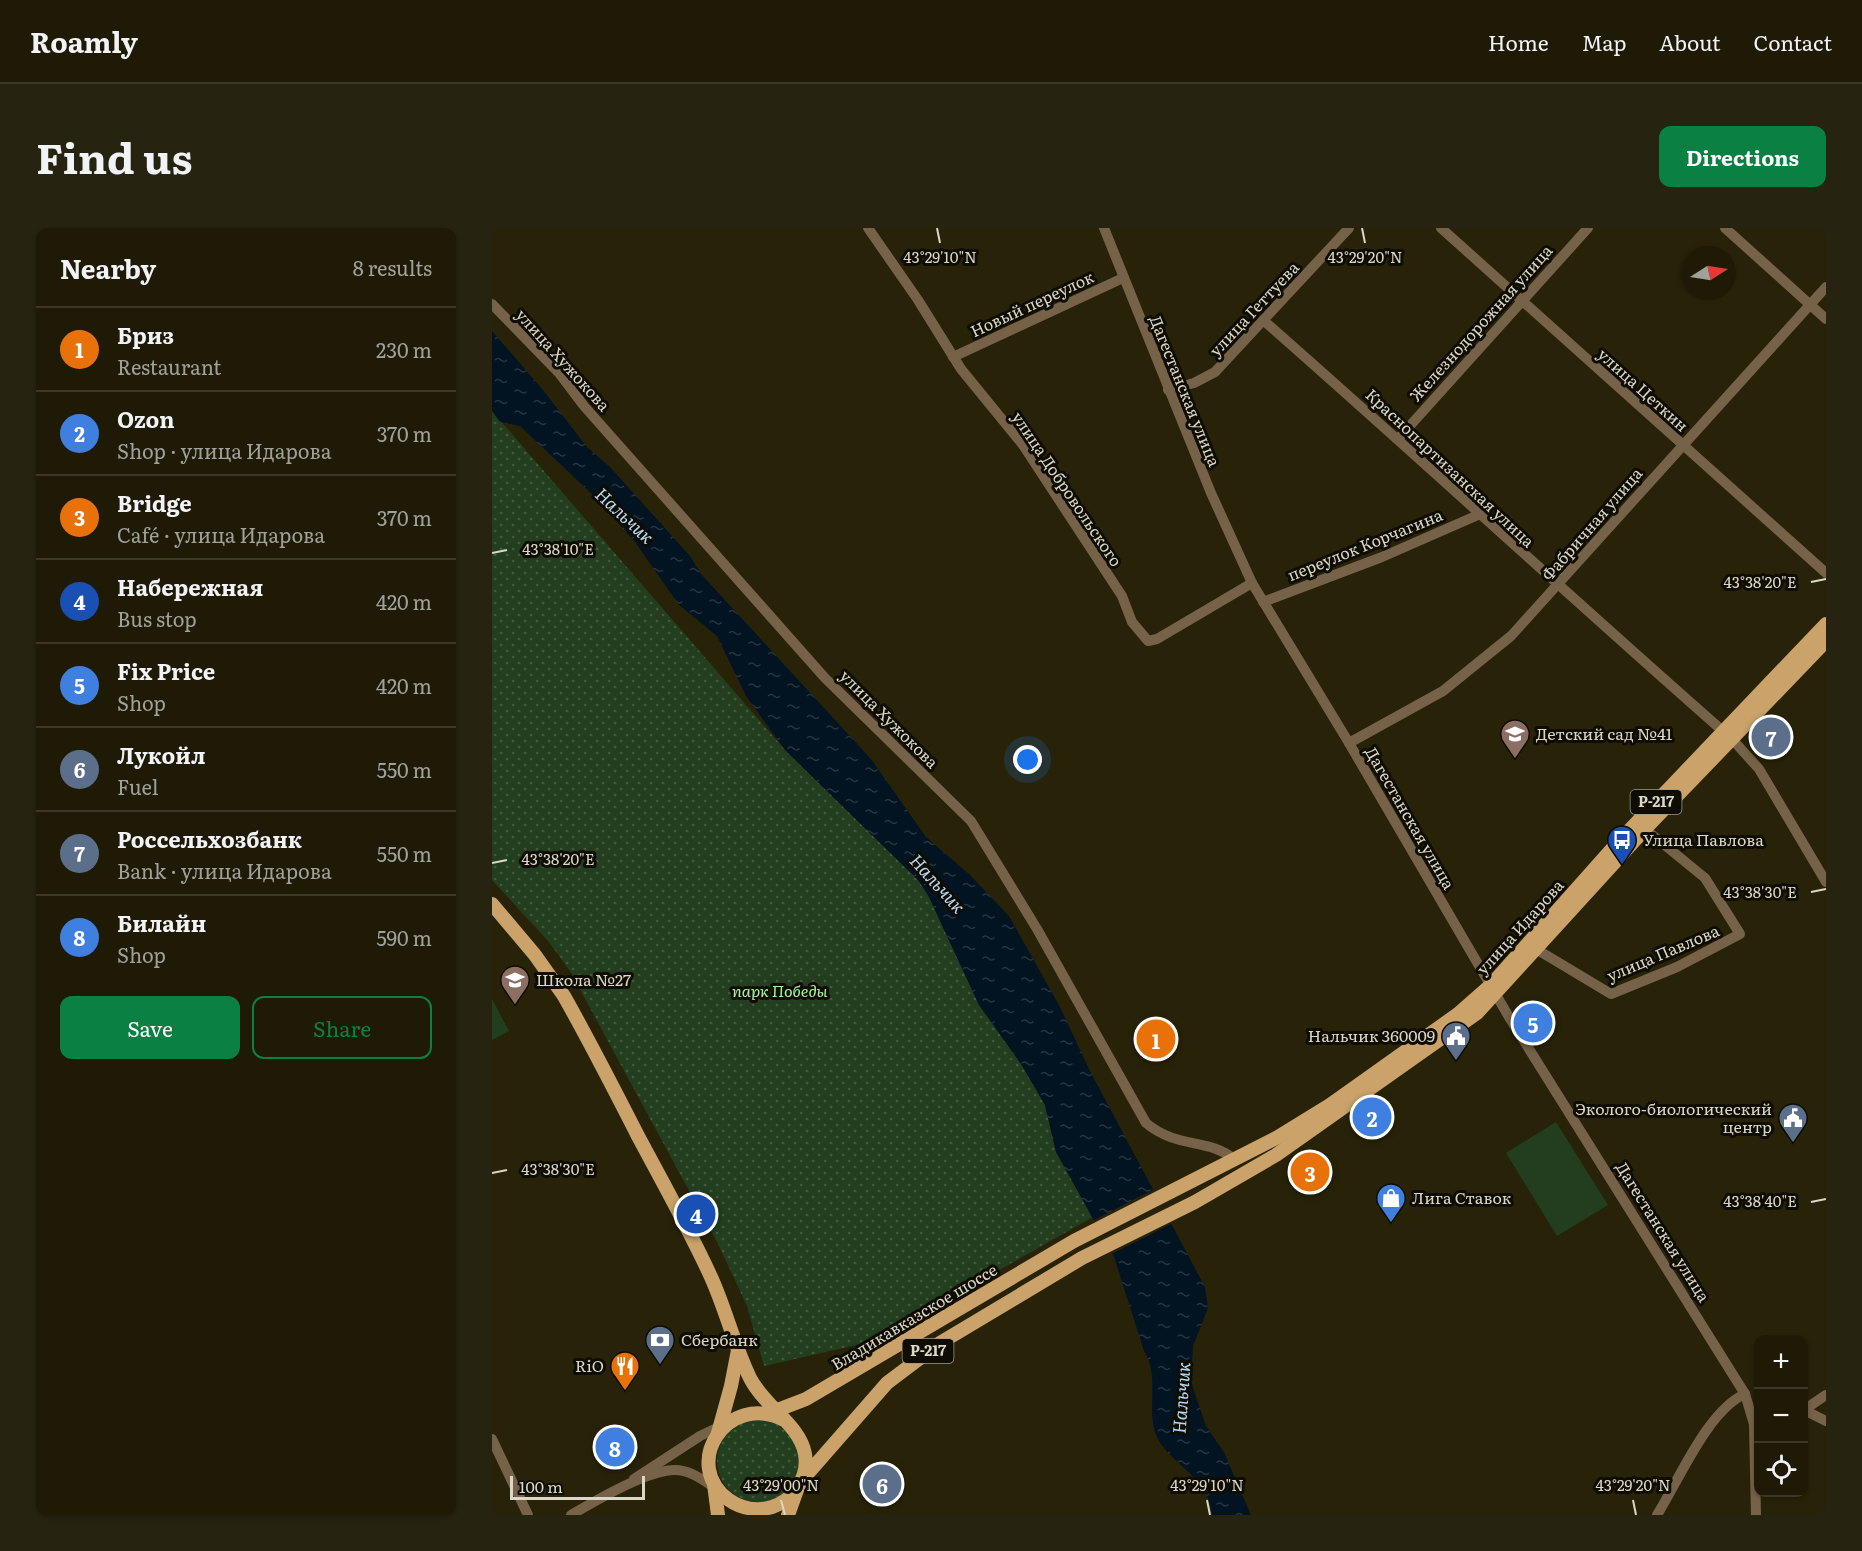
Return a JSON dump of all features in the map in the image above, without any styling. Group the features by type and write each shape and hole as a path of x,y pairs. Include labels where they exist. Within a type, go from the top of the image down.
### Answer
{"main road":[{"name":"улица Идарова","path":"800,1483 814,1469 852,1419 902,1370 959,1330 1082,1258 1195,1202 1305,1137 1459,1027 1536,949 1826,624"},
{"name":"улица Идарова","path":"1074,1241 1278,1137 1330,1105 1494,990 1622,838 1826,641"},
{"path":"492,904 552,977 589,1041 710,1274 729,1319 738,1350 757,1389 775,1415"},
{"name":"Владикавказское шоссе","path":"775,1415 1074,1241"},
{"path":"718,1515 710,1453 722,1427 738,1350"},
{"name":"Р-217","path":"722,1427 744,1414 775,1415 792,1427 803,1446 806,1457 800,1483 788,1515"},
{"name":"Р-217","path":"716,1486 739,1506 765,1509 778,1505 800,1483"}],"street":[{"name":"улица Добровольского","path":"868,228 953,357 1023,445 1122,596 1132,622 1149,641 1252,583"},
{"name":"Дагестанская улица","path":"1104,228 1210,493 1252,583 1349,742 1494,990 1745,1394 1754,1423"},
{"name":"улица Геттуева","path":"1168,390 1194,383 1215,372 1349,228"},
{"name":"улица Цеткин","path":"1441,228 1826,573"},
{"name":"Железнодорожная улица","path":"1398,439 1520,300 1588,228"},
{"path":"1725,228 1826,319"},
{"name":"Новый переулок","path":"953,357 1123,278"},
{"name":"Фабричная улица","path":"1349,742 1443,691 1511,636 1826,287"},
{"name":"улица Хужокова","path":"492,304 559,373 584,406 825,678 970,821 1037,929 1146,1123 1176,1141 1215,1148 1234,1159"},
{"name":"Краснопартизанская улица","path":"1263,320 1398,439 1478,515 1728,736 1759,769 1826,882"},
{"name":"переулок Корчагина","path":"1263,602 1382,557 1478,515"},
{"name":"улица Павлова","path":"1536,949 1611,994 1736,938 1739,930 1705,878 1645,829"},
{"path":"1658,1515 1711,1425 1732,1399 1745,1394"},
{"path":"1808,1407 1826,1395"},
{"path":"1808,1412 1826,1421"},
{"path":"570,1515 629,1484 652,1466 722,1427"},
{"path":"492,1439 528,1515"},
{"name":"Дагестанская улица","path":"1756,1515 1757,1443"},
{"path":"629,1484 674,1470 688,1473 716,1486"}],"green space":[{"name":"парк Победы","path":"492,411 785,750 918,880 928,895 979,1005 1021,1064 1045,1105 1056,1152 1093,1217 874,1341 764,1366 747,1306 719,1246 570,971 549,942 492,880"},
{"path":"492,999 509,1031 492,1040"},
{"path":"1556,1122 1608,1205 1557,1236 1506,1153"},
{"path":"758,1420 774,1423 787,1432 796,1445 799,1461 796,1477 787,1490 774,1499 758,1502 742,1499 729,1490 720,1477 717,1461 720,1445 729,1432 742,1423"}],"water":[{"name":"Нальчик","path":"492,331 543,390 587,447 610,467 690,556 701,574 871,759 926,837 969,874 1009,916 1060,1007 1090,1071 1205,1287 1208,1308 1193,1346 1191,1382 1206,1426 1224,1452 1251,1515 1212,1515 1204,1490 1171,1456 1157,1437 1152,1417 1152,1373 1114,1257 1056,1152 1045,1105 1021,1064 979,1005 928,895 918,880 785,750 746,696 717,636 679,605 635,542 596,498 520,426 500,422 492,411"}],"pier":[{"path":"1156,1188 1175,1222 1110,1255 1092,1221"}],"place":[{"name":"Россельхозбанк","path":"1771,737"},
{"name":"Детский сад №41","path":"1515,760"},
{"name":"Улица Павлова","path":"1622,866"},
{"name":"Школа №27","path":"515,1006"},
{"name":"Fix Price","path":"1533,1023"},
{"name":"Бриз","path":"1156,1039"},
{"name":"Нальчик 360009","path":"1456,1062"},
{"name":"Ozon","path":"1372,1117"},
{"name":"Эколого-биологический центр","path":"1793,1144"},
{"name":"Bridge","path":"1310,1172"},
{"name":"Набережная","path":"696,1214"},
{"name":"Лига Ставок","path":"1391,1224"},
{"name":"Сбербанк","path":"660,1366"},
{"name":"RiO","path":"625,1392"},
{"name":"Билайн","path":"615,1447"},
{"name":"Лукойл","path":"882,1484"}]}
